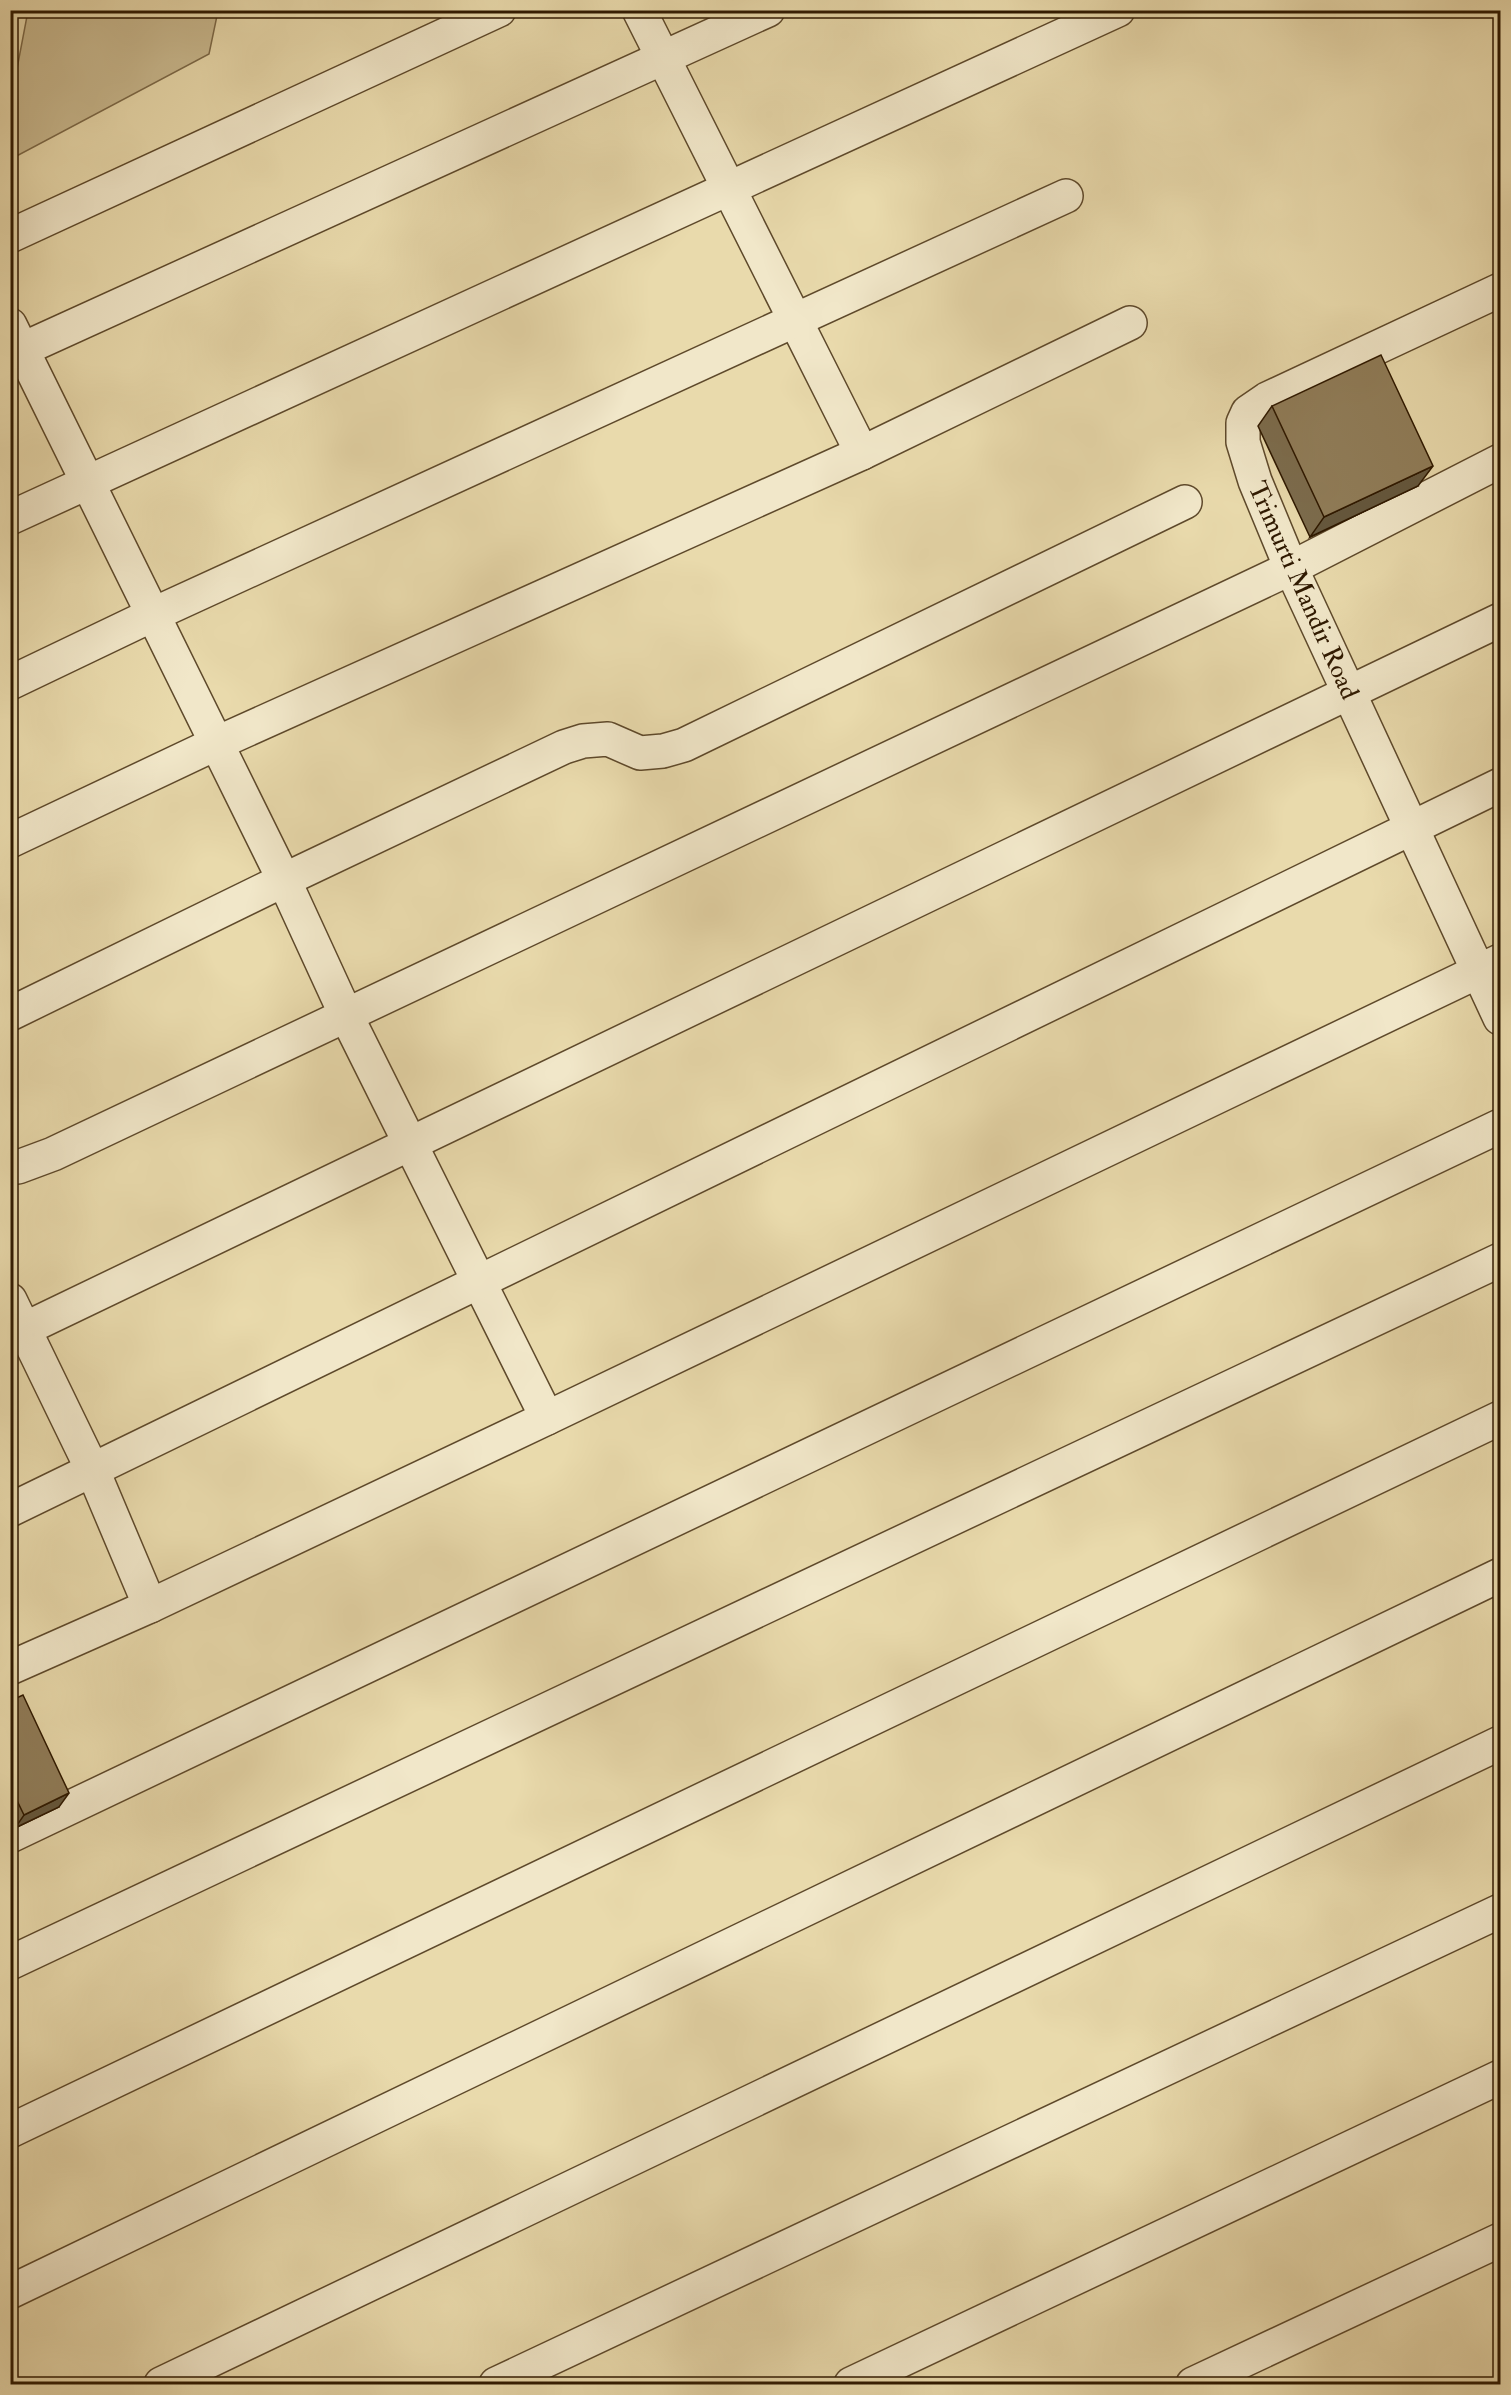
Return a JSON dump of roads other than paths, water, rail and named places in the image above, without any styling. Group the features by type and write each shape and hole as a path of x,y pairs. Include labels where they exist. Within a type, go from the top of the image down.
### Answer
{"street":[{"path":"10,236 499,10"},
{"path":"639,10 862,453"},
{"path":"548,1418 346,1015 284,880 15,343 768,10"},
{"path":"10,518 1118,10"},
{"path":"10,683 152,615 1066,196"},
{"name":"Trimurti Mandir Road","path":"1500,290 1267,399 1248,412 1243,423 1243,442 1255,481 1291,568 1412,828 1489,967 1500,1018"},
{"path":"10,841 215,744 862,453 1130,323"},
{"path":"10,1167 18,1167 53,1154 1291,568 1500,461"},
{"path":"10,1014 564,747 583,741 608,740 640,753 663,751 684,745 1185,502"},
{"path":"18,1332 1500,620"},
{"path":"10,1510 1500,784"},
{"path":"10,1668 150,1606 548,1418 1489,967"},
{"path":"10,1836 1500,1126"},
{"path":"10,1963 1500,1260"},
{"path":"10,1300 18,1332 93,1471 150,1606"},
{"path":"10,2131 1500,1418"},
{"path":"10,2292 1500,1575"},
{"path":"161,2385 1500,1743"},
{"path":"496,2385 1500,1911"},
{"path":"851,2385 1500,2077"},
{"path":"1192,2385 1500,2240"}]}
